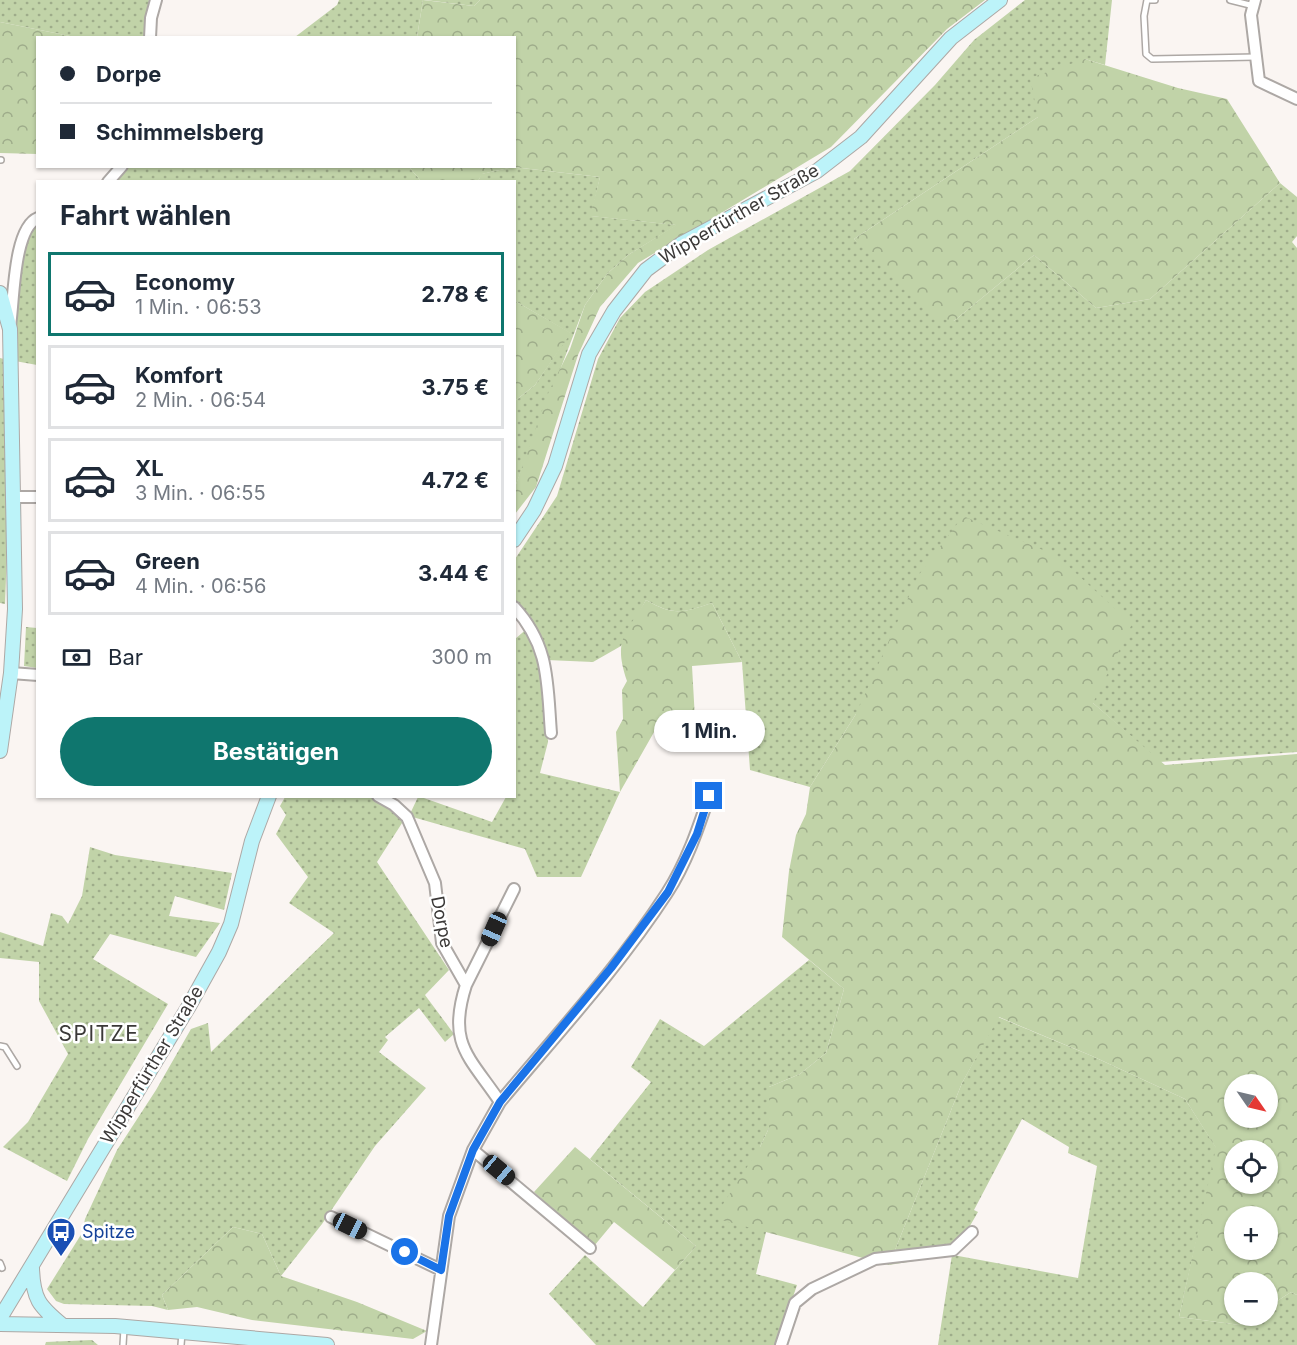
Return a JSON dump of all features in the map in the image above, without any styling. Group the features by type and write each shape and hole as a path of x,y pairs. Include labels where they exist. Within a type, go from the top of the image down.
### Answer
{"main road":[{"name":"Wipperfürther Straße","path":"516,537 534,510 555,466 589,354 614,311 646,270 681,244 817,171 861,137 951,38 1000,0"},
{"path":"0,293 10,329 15,609 11,673 0,751"},
{"name":"Wipperfürther Straße","path":"0,1318 219,952 231,924 252,841 268,798"},
{"path":"32,1268 33,1287 40,1306 62,1325"},
{"path":"0,1324 125,1327 182,1338 327,1345"}],"street":[{"path":"150,36 151,18 156,0"},
{"path":"1254,3 1251,15 1259,81 1297,99"},
{"path":"110,180 120,168"},
{"path":"10,329 19,246 24,232 36,220"},
{"path":"14,497 36,497"},
{"path":"516,609 531,626 545,660 551,733"},
{"path":"11,673 36,675"},
{"path":"431,1345 449,1216 473,1150 500,1102 611,968 668,892 697,834 709,796"},
{"name":"Dorpe","path":"382,798 394,805 407,817 435,884 442,944 465,985"},
{"path":"500,1102 459,1042 458,1011 465,985 514,889"},
{"path":"473,1150 590,1248"},
{"path":"331,1217 441,1270"},
{"path":"781,1345 795,1303 812,1289 875,1259 952,1250 972,1232"}],"lane":[{"path":"1155,0 1147,0 1144,16 1146,54 1152,59 1256,57"},
{"path":"1230,0 1254,3"},
{"path":"0,1046 5,1047 17,1066"},
{"path":"123,1345 125,1327"}],"green space":[{"path":"0,0 151,1 148,36 70,36 0,22"},
{"path":"339,0 423,0 417,36 296,36 337,5"},
{"path":"423,0 474,6 480,0 985,0 947,29 831,147 638,263 600,307 578,355 536,487 516,513 516,484 549,391 570,349 585,305 607,274 628,255 676,225 590,216 600,177 516,167 516,36 417,36"},
{"path":"425,0 480,0 474,6"},
{"path":"1025,0 1112,0 1105,65 1085,59 1038,117 854,239 954,321 1034,255 1096,308 1150,299 1280,183 1297,197 1297,236 1292,242 1297,248 1297,752 1160,762 1093,703 856,714 810,787 750,770 742,662 712,603 685,611 671,611 646,600 621,646 593,662 547,660 516,605 516,558 557,496 598,359 620,318 645,292 708,250 850,171 935,85 974,40"},
{"path":"0,22 70,36 36,36 36,154 0,153"},
{"path":"1085,59 1178,88 1227,99 1280,183 1150,299 1096,308 1034,255 954,321 932,317 854,239 1038,117 1030,78"},
{"path":"516,167 600,177 591,216 677,225 628,255 607,274 585,305 516,484 516,400 535,385 570,333 516,302 516,180 479,180 481,174"},
{"path":"122,168 410,168 420,180 114,180"},
{"path":"410,168 509,168 482,174 479,180 420,180"},
{"path":"36,222 36,365 15,361 13,328 21,246"},
{"path":"516,302 571,333 535,385 516,400"},
{"path":"0,358 8,360 9,499 5,604 0,603"},
{"path":"963,516 1057,556 1132,624 1093,703 1165,765 1297,754 1297,1295 1291,1292 1278,1300 1278,1272 1224,1272 1224,1323 1179,1317 1216,1148 1185,1099 1092,1056 999,1017 962,1083 889,1265 714,1218 760,1147 769,1128 769,1087 800,1074 826,1053 844,989 782,937 789,871 796,835 806,814 810,787 856,714 918,576"},
{"path":"646,600 671,611 685,611 712,603 742,662 692,666 696,737 662,718 620,792 616,732 623,719 622,690 627,681 621,647 627,630"},
{"path":"26,627 36,628 36,668 24,666"},
{"path":"529,627 543,659 548,742 540,773 620,792 581,877 537,877 525,849 409,816 418,798 424,798 492,822 505,798 516,798 516,638"},
{"path":"284,798 373,798 404,820 377,862 449,970 425,995 454,1034 445,1042 419,1008 385,1037 388,1040 379,1052 426,1088 375,1146 322,1224 281,1276 262,1234 233,1227 162,1295 168,1310 152,1306 64,1304 56,1301 47,1289 82,1233 85,1219 117,1150 156,1090 191,1029 208,1023 211,1052 334,933 289,903 308,877 276,834 286,815 280,806"},
{"path":"90,847 115,855 232,873 224,910 175,896 169,916 220,923 196,957 110,934 93,959 168,1004 88,1139 67,1181 3,1147 28,1122 68,1054 39,1001 39,962 0,958 0,932 43,946 51,913 62,916 68,924 82,896"},
{"path":"809,960 844,989 826,1053 800,1074 769,1087 769,1128 760,1147 766,1232 756,1274 797,1285 777,1345 596,1345 549,1294 585,1255 643,1307 696,1246 590,1159 651,1082 631,1067 660,1019 704,1046"},
{"path":"998,1017 1092,1056 1185,1099 1217,1149 1179,1317 1224,1323 1224,1326 1278,1326 1278,1300 1291,1292 1297,1295 1297,1345 938,1345 952,1255 889,1265 962,1083","holes":["1022,1119 1069,1147 1068,1153 1097,1166 1078,1278 953,1255 978,1212 974,1210"]},
{"path":"575,1147 696,1246 675,1270 614,1222 594,1246 534,1192"},
{"path":"233,1227 262,1234 281,1276 357,1302 427,1331 413,1339 252,1320 197,1307 168,1310 162,1295"},
{"path":"92,1340 98,1345 45,1345 46,1342"}],"place":[{"name":"Spitze","path":"61,1258"}],"district":[{"name":"SPITZE","path":"99,1034"}],"route":[{"path":"405,1252 441,1270 449,1216 473,1150 500,1102 611,968 668,892 697,834 709,796"}]}
